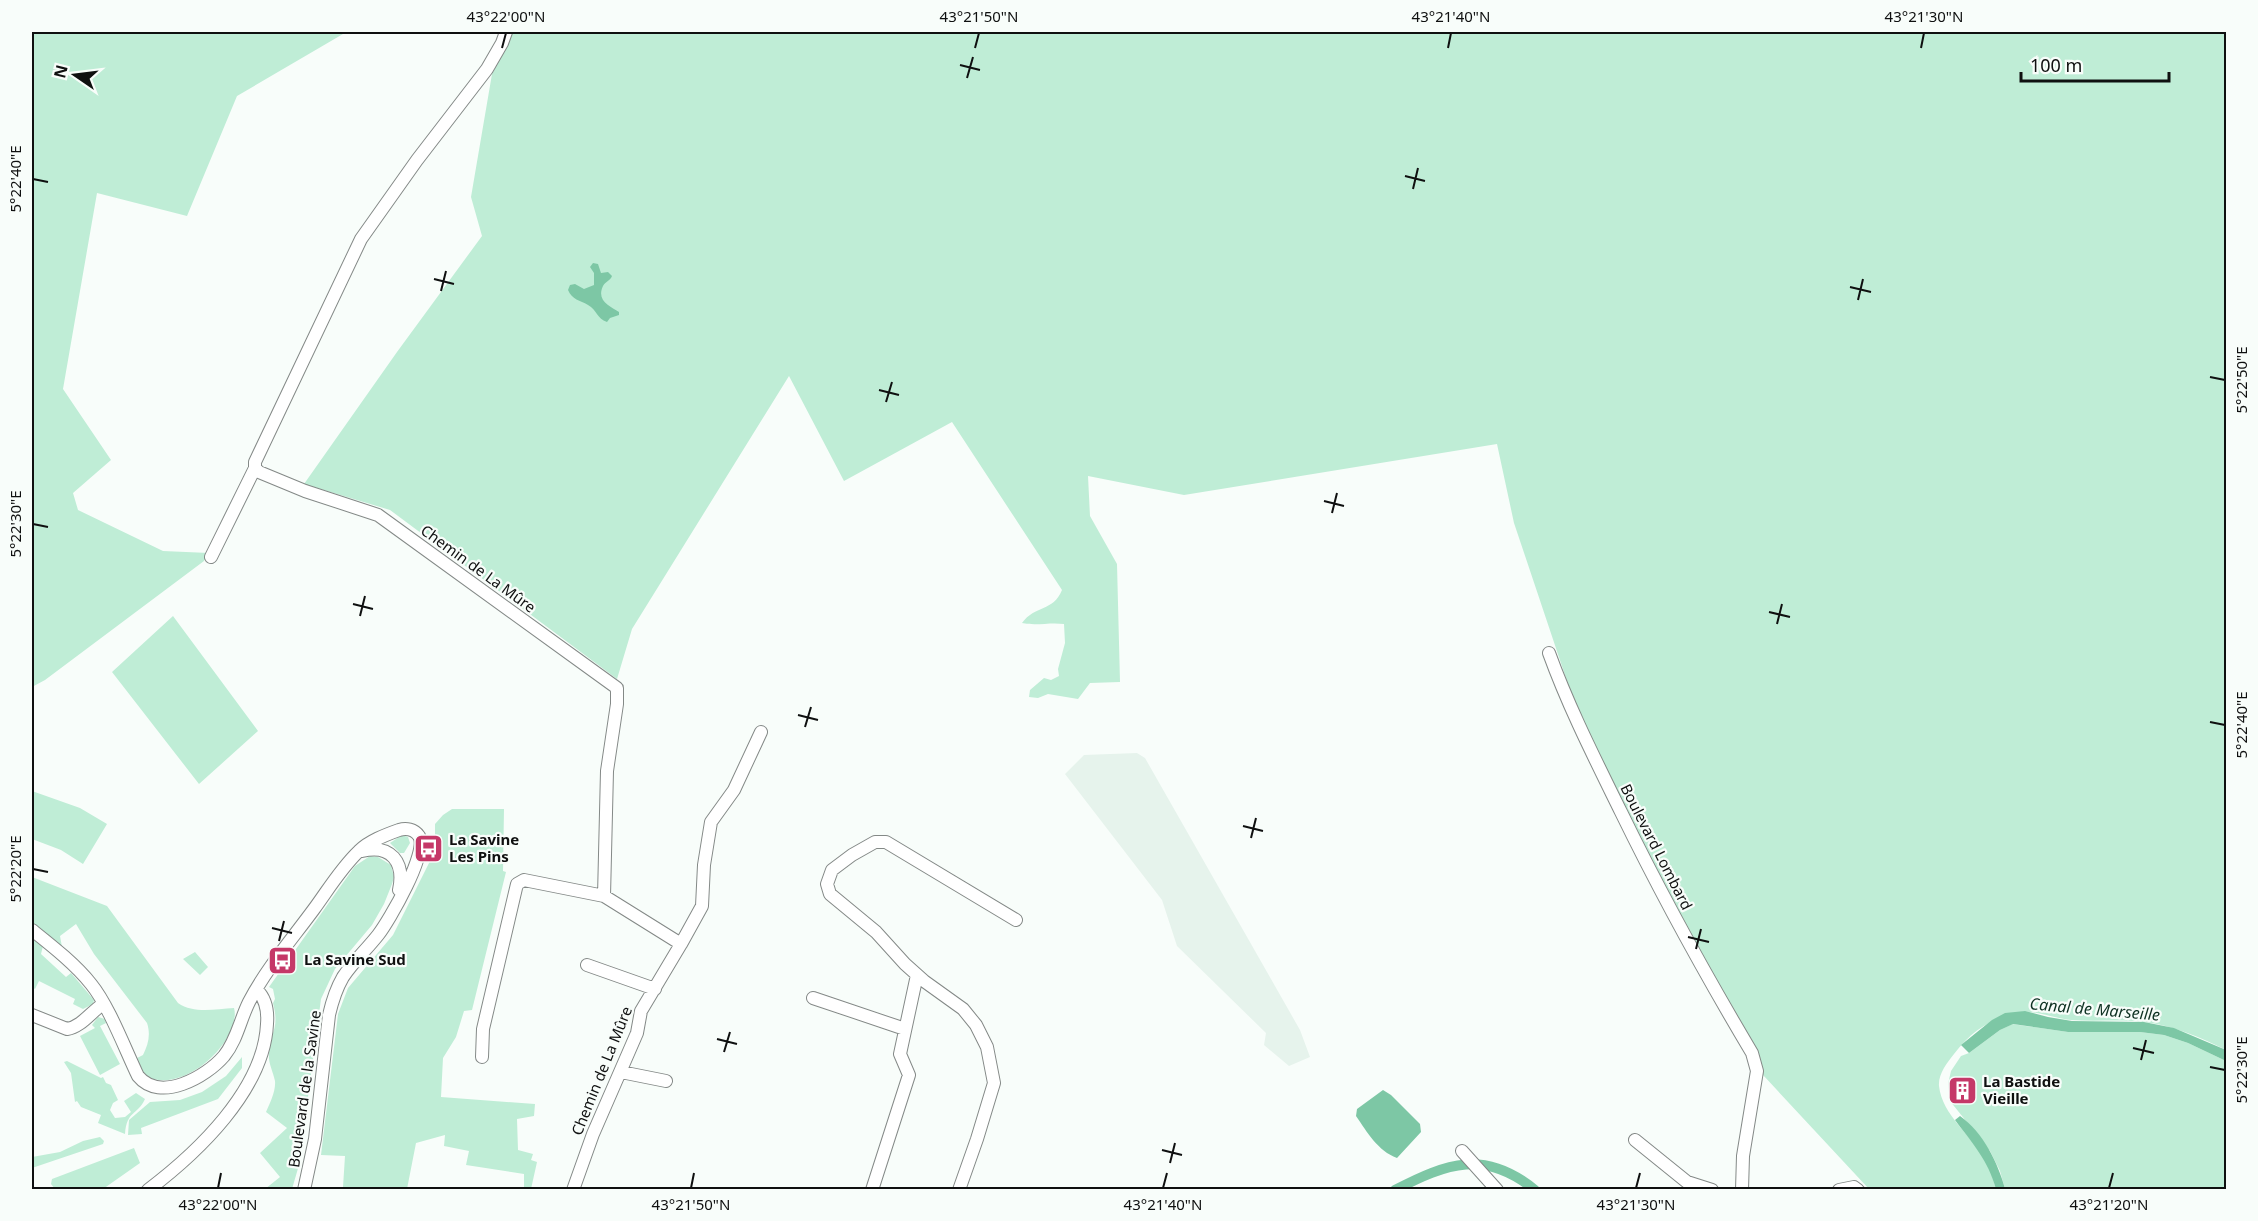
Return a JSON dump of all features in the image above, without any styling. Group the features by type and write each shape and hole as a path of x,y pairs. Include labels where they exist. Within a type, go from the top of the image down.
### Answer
{"street":[{"path":"211,557 255,468 255,462 361,239 417,160 487,69 506,32"},
{"name":"Chemin de La Mûre","path":"255,468 259,472 305,491 378,515 616,688 617,704 607,771 604,896"},
{"name":"Boulevard Lombard","path":"1549,653 1568,704 1639,850 1692,950 1752,1053 1757,1071 1743,1156 1742,1190"},
{"name":"Chemin de La Mûre","path":"573,1190 593,1134 636,1033 641,1011 702,906 704,865 711,822 734,790 761,732"},
{"name":"Boulevard de la Savine","path":"304,1190 315,1139 333,997 342,978 378,935 397,904 408,882 421,840 418,835 407,829 376,840 357,852"},
{"path":"959,1190 994,1083 987,1047 976,1025 963,1008 917,975 876,932 830,894 827,884 832,870 875,842 886,843 1016,920"},
{"name":"Boulevard de la Savine","path":"357,852 385,851 397,861 401,880 397,904"},
{"path":"32,930 90,982 138,1076 144,1083 162,1087 190,1082 215,1066 226,1054 234,1041 248,1003 278,957 357,852"},
{"path":"482,1057 483,1029 517,884 524,880 604,896 681,944"},
{"path":"587,965 655,989"},
{"path":"872,1190 909,1075 900,1054 917,975"},
{"path":"148,1190 206,1139 233,1107 250,1080 261,1056 267,1031 264,1000 257,990"},
{"path":"813,998 905,1029"},
{"path":"32,1015 67,1029 80,1023 103,1004"},
{"path":"621,1072 666,1081"},
{"path":"1635,1140 1687,1182 1712,1190"},
{"path":"1462,1151 1497,1190"},
{"path":"1839,1190 1854,1187 1858,1190"}],"shaded area":[{"path":"32,32 362,32 343,34 237,96 187,216 97,193 63,389 111,460 73,493 78,510 163,551 209,553 204,561 45,680 32,687"},
{"path":"513,32 2226,32 2226,1050 2187,1033 2145,1022 2071,1020 2026,1012 2002,1017 1992,1021 1968,1038 1946,1065 1939,1082 1941,1097 1951,1116 1985,1159 1996,1189 1869,1189 1763,1075 1762,1065 1663,883 1575,705 1514,523 1497,444 1184,495 1088,476 1090,516 1117,564 1120,682 1090,683 1078,699 1048,694 1038,698 1029,697 1030,690 1044,678 1051,680 1059,676 1058,669 1065,643 1064,624 1022,623 1032,613 1054,602 1062,590 952,422 844,481 789,376 632,629 617,679 390,510 304,484 482,236 471,197 492,74"},
{"path":"593,263 598,264 601,273 608,272 612,276 603,286 601,296 608,305 619,312 619,315 610,318 607,322 601,319 591,307 574,298 568,290 570,285 575,284 584,289 594,285 594,273 590,267"},
{"path":"173,616 258,731 199,784 112,672"},
{"path":"1137,753 1145,758 1300,1030 1310,1057 1289,1066 1264,1045 1266,1033 1177,946 1162,900 1065,774 1084,755"},
{"path":"32,791 80,808 107,824 83,864 61,850 32,839"},
{"path":"452,809 504,809 503,871 506,872 472,1010 464,1011 456,1037 443,1058 441,1097 535,1104 534,1116 517,1119 518,1150 533,1154 531,1160 537,1162 531,1189 524,1189 524,1174 466,1165 469,1151 444,1146 445,1135 416,1143 407,1189 357,1190 343,1187 345,1156 321,1155 338,1014 348,988 393,935 429,863 435,841 435,824"},
{"path":"402,835 408,837 410,843 404,853 400,853 390,843"},
{"path":"370,856 378,857 391,865 394,877 392,884 372,925 335,969 321,999 299,1165 292,1189 265,1189 280,1177 260,1153 287,1128 266,1112 275,1085 269,1057 275,1025 273,1003 275,999 273,989 269,987 355,866"},
{"path":"32,877 107,906 178,1003 198,1010 234,1008 231,1030 217,1052 207,1062 196,1070 170,1080 157,1080 145,1076 137,1058 143,1055 148,1044 147,1023 94,954 76,924 60,936 62,947 32,925"},
{"path":"32,938 43,946 41,954 66,977 71,973 94,1000 93,1004 83,1009 73,1004 75,999 39,981 35,989 32,987"},
{"path":"195,952 208,967 200,975 183,959"},
{"path":"2025,1011 2072,1021 2144,1022 2174,1028 2226,1050 2226,1061 2188,1043 2164,1035 2140,1032 2068,1032 2013,1024 2000,1030 1969,1053 1961,1045 1992,1020 2005,1013"},
{"path":"98,1017 105,1019 106,1023 100,1026 120,1064 100,1075 80,1036 95,1028 92,1025"},
{"path":"2012,1024 2068,1032 2140,1032 2164,1035 2188,1043 2226,1061 2226,1189 2005,1189 2000,1171 1990,1151 1950,1101 1948,1084 1951,1071 1961,1056"},
{"path":"242,1057 242,1068 218,1099 141,1128 142,1134 128,1135 129,1120 150,1102 180,1100 202,1092 226,1076"},
{"path":"67,1061 103,1077 106,1083 111,1085 118,1100 113,1103 110,1110 115,1118 125,1117 131,1112 124,1101 136,1093 145,1099 130,1117 125,1134 98,1123 101,1115 75,1102 71,1073 64,1062"},
{"path":"1383,1090 1420,1124 1421,1132 1397,1158 1379,1146 1356,1116 1357,1109"},
{"path":"1960,1116 1976,1130 1982,1139 1998,1169 2005,1189 1996,1189 1984,1161 1955,1120"},
{"path":"100,1137 104,1141 103,1144 32,1168 32,1157 60,1152 83,1141"},
{"path":"134,1148 140,1163 103,1189 55,1189 51,1184 52,1179"}],"waterway":[{"name":"Canal de Marseille","path":"1395,1190 1432,1173 1466,1164 1499,1169 1517,1177 1535,1190"}],"place":[{"name":"La Savine Les Pins","path":"428,849"},
{"name":"La Savine Sud","path":"283,960"},
{"name":"La Bastide Vieille","path":"1962,1091"}]}
